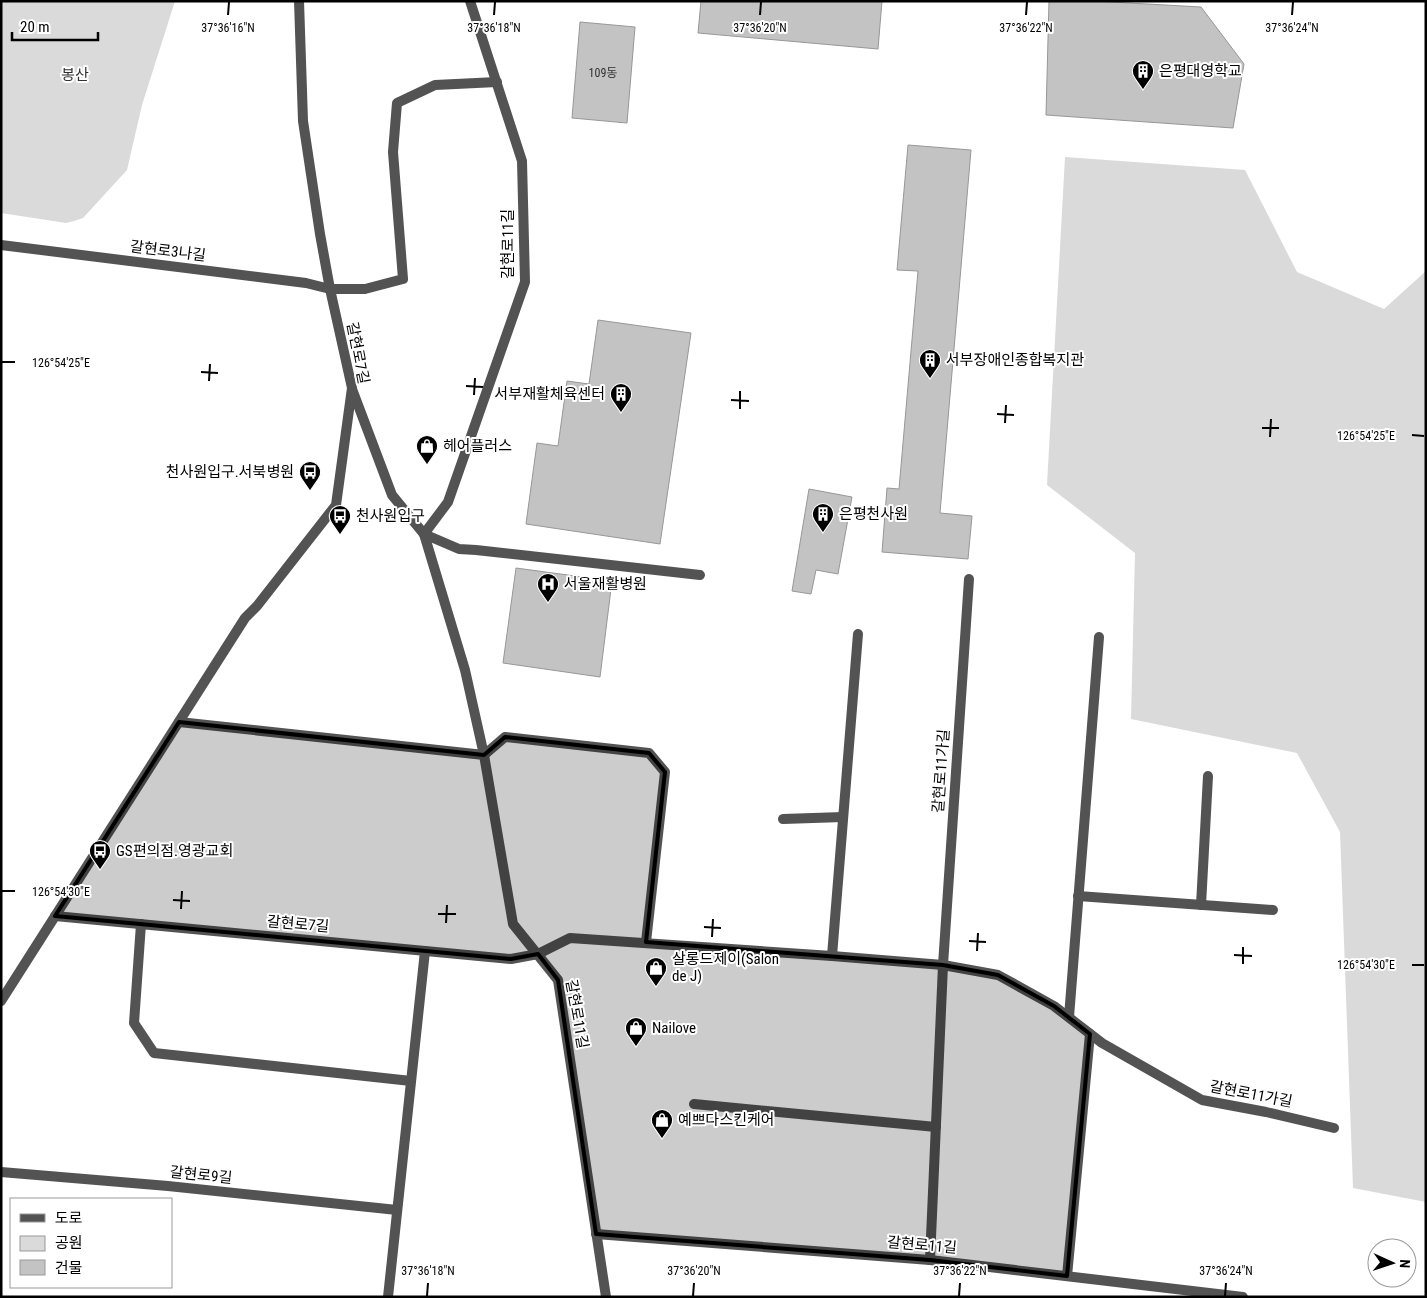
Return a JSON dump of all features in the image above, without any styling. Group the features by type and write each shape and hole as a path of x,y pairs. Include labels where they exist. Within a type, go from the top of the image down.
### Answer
{"street":[{"name":"갈현로7길","path":"1,1001 245,618 257,606 336,504 352,388 330,289 303,121 299,1"},
{"name":"갈현로11길","path":"424,534 448,502 525,282 522,162 470,1"},
{"name":"갈현로3나길","path":"1,246 306,283 330,289 365,289 403,279 392,152 397,103 435,85 497,82"},
{"name":"갈현로11길","path":"352,388 392,494 424,534 464,670 484,755 514,924 558,980 606,1297"},
{"path":"424,534 459,550 485,551 700,575"},
{"name":"갈현로11가길","path":"930,1260 943,966 969,579"},
{"path":"832,956 858,634"},
{"path":"1068,1017 1099,637"},
{"path":"179,722 484,755 505,738 649,753 665,772 646,942"},
{"path":"1201,905 1208,776"},
{"path":"783,819 843,817"},
{"path":"1078,896 1273,910"},
{"name":"갈현로7길","path":"55,916 511,959 538,954"},
{"path":"141,924 134,1023 154,1053 411,1081"},
{"name":"갈현로11가길","path":"538,954 570,938 832,956 943,966 998,975 1054,1006 1102,1044 1202,1100 1266,1112 1334,1128"},
{"path":"388,1297 425,951"},
{"path":"1067,1276 1090,1034"},
{"path":"694,1104 936,1127"},
{"name":"갈현로9길","path":"1,1172 168,1186 397,1210"},
{"name":"갈현로11길","path":"596,1234 930,1260 1243,1297"}],"highlighted area":[{"path":"179,722 484,755 505,737 649,753 665,772 646,942 943,965 998,975 1054,1006 1090,1034 1067,1276 930,1260 596,1234 558,980 538,954 511,959 55,916"}],"green space":[{"name":"봉산","path":"1,1 175,1 142,105 127,170 83,218 66,223 1,213"},
{"path":"1065,157 1245,170 1297,272 1384,309 1426,271 1426,1202 1353,1188 1340,832 1297,753 1131,719 1135,553 1047,485"}],"building":[{"path":"701,1 882,1 878,49 698,33"},
{"name":"은평대영학교","path":"1049,1 1093,1 1201,7 1244,64 1233,128 1046,115"},
{"path":"580,22 635,27 627,123 572,118"},
{"name":"서부장애인종합복지관","path":"908,145 971,150 940,513 972,516 968,559 882,552 887,488 899,489 918,271 897,270"},
{"name":"서부재활체육센터","path":"598,320 691,333 660,544 526,524 537,443 558,446 567,381 589,384"},
{"name":"은평천사원","path":"809,489 852,497 838,574 816,570 811,594 792,591"},
{"path":"516,568 612,581 600,677 503,663"}],"place":[{"name":"은평대영학교","path":"1143,90"},
{"name":"서부장애인종합복지관","path":"930,379"},
{"name":"서부재활체육센터","path":"621,413"},
{"name":"헤어플러스","path":"427,465"},
{"name":"천사원입구.서북병원","path":"310,491"},
{"name":"은평천사원","path":"823,533"},
{"name":"천사원입구","path":"340,535"},
{"name":"서울재활병원","path":"548,603"},
{"name":"GS편의점.영광교회","path":"100,870"},
{"name":"살롱드제이(Salon de J)","path":"656,987"},
{"name":"Nailove","path":"636,1047"},
{"name":"예쁘다스킨케어","path":"662,1139"}]}
